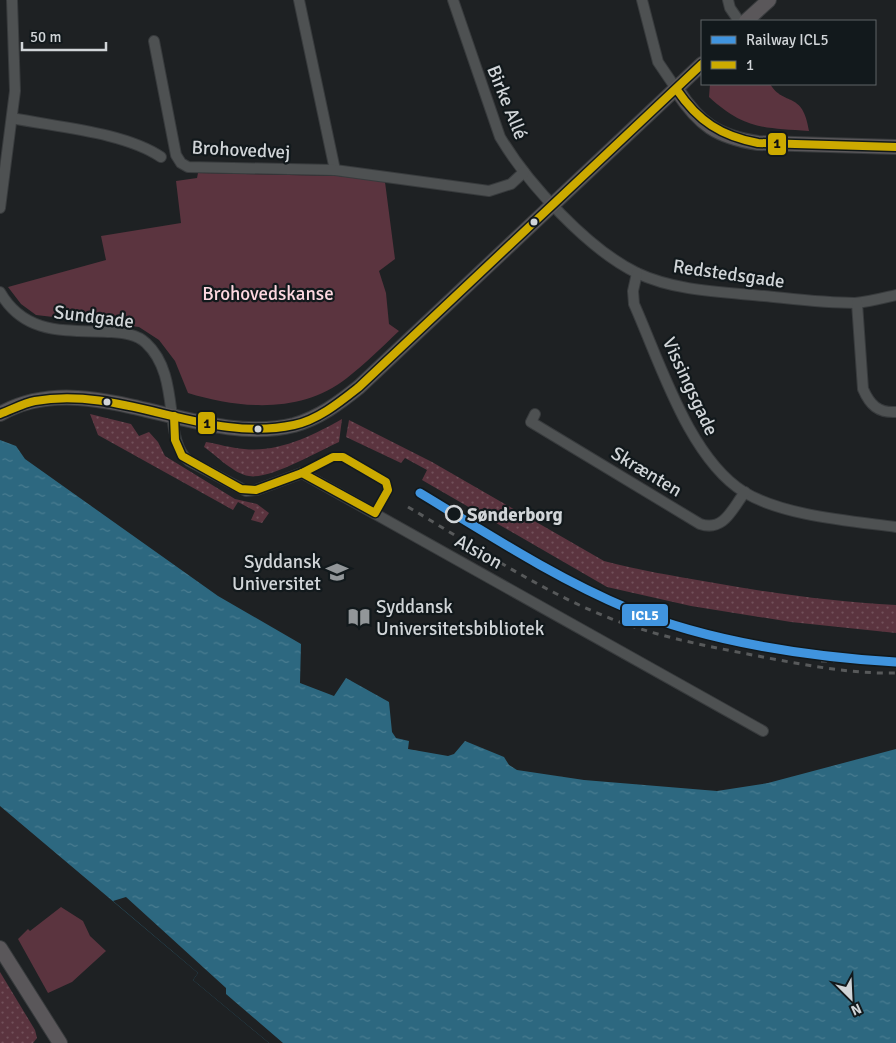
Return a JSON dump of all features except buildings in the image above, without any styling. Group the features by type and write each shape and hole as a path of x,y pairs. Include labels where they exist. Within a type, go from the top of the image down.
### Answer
{"street":[{"path":"0,208 16,91 12,0"},
{"path":"299,0 335,170"},
{"name":"Birke Allé","path":"452,0 491,117 504,145 524,172 553,205"},
{"path":"642,0 658,62 676,90 700,120 724,136 758,143 896,147"},
{"path":"728,0 738,20"},
{"path":"747,20 769,0"},
{"name":"Brohovedvej","path":"154,41 176,155 181,163 195,168 335,170 489,192 511,184 524,172"},
{"path":"0,414 24,404 42,400 73,398 174,416 201,424 228,428 273,428 295,424 334,407 359,387 701,65"},
{"path":"12,118 121,139 150,149 161,156"},
{"name":"Redstedsgade","path":"553,205 602,250 637,273 672,284 704,290 814,301 857,303 896,295"},
{"name":"Vissingsgade","path":"637,273 633,291 634,304 690,433 723,476 745,492 784,508 839,520 896,527"},
{"name":"Sundgade","path":"0,292 17,314 31,323 50,330 119,333 134,336 146,343 164,368 174,416"},
{"path":"857,303 863,389 869,402 879,410 896,412"},
{"name":"Skrænten","path":"535,414 531,422 700,524 710,527 718,525 745,492"},
{"name":"Alsion","path":"174,416 175,440 182,456 240,490 256,490 302,473 763,731"},
{"path":"0,948 55,1042"}],"green space":[{"path":"710,85 771,85 775,91 798,104 806,118 809,131 755,125 721,108 709,97"},
{"name":"Brohovedskanse","path":"198,173 338,176 385,182 395,259 379,271 386,293 389,324 399,331 347,378 329,390 291,403 249,405 188,393 175,361 159,340 139,327 36,315 21,304 8,287 106,260 101,236 181,223 176,181 197,178"},
{"path":"90,414 131,424 139,436 149,432 158,442 165,456 235,499 257,504 269,513 262,523 251,520 255,511 238,502 233,510 98,435"},
{"path":"342,419 339,442 269,474 258,476 243,475 204,447 206,442 244,449 270,448 308,437"},
{"path":"349,420 432,462 604,561 656,573 756,590 825,599 896,605 896,633 791,622 691,606 607,587 422,480 427,470 405,458 401,463 346,437"},
{"path":"61,907 83,921 90,936 106,951 72,982 48,993 18,939 28,929 30,931"},
{"path":"0,972 35,1030 37,1038 33,1043 0,1043"}],"water":[{"path":"0,440 16,446 25,459 218,596 301,644 300,683 334,696 346,678 389,702 392,732 396,738 409,741 408,749 448,756 454,754 465,741 504,757 509,765 517,770 584,780 717,791 768,783 896,749 896,1043 269,1043 193,980 198,973 0,806"}],"pier":[{"path":"126,897 226,988 226,994 283,1043 269,1043 193,980 198,973 113,901"}],"railway":[{"path":"408,507 536,583 590,610 617,621 654,633 730,651 832,669 896,673"},
{"path":"821,661 895,662"}],"rail line":[{"name":"ICL5","path":"420,493 522,555 575,584 660,621 760,646 795,652 896,662"}],"transit line":[{"name":"1","path":"0,414 35,401 68,398 100,401 229,427 261,429 294,425 312,419 328,410 359,387 701,65"},
{"name":"1","path":"677,90 702,119 722,131 745,140 758,143 896,147"},
{"name":"1","path":"174,416 175,440 182,456 241,489 256,490 302,473"},
{"name":"1","path":"333,457 343,457 386,482 388,490 375,513 302,473 333,457"}],"place":[{"name":"Sønderborg","path":"454,514"},
{"name":"Syddansk Universitet","path":"337,572"},
{"name":"Syddansk Universitetsbibliotek","path":"359,617"}]}
